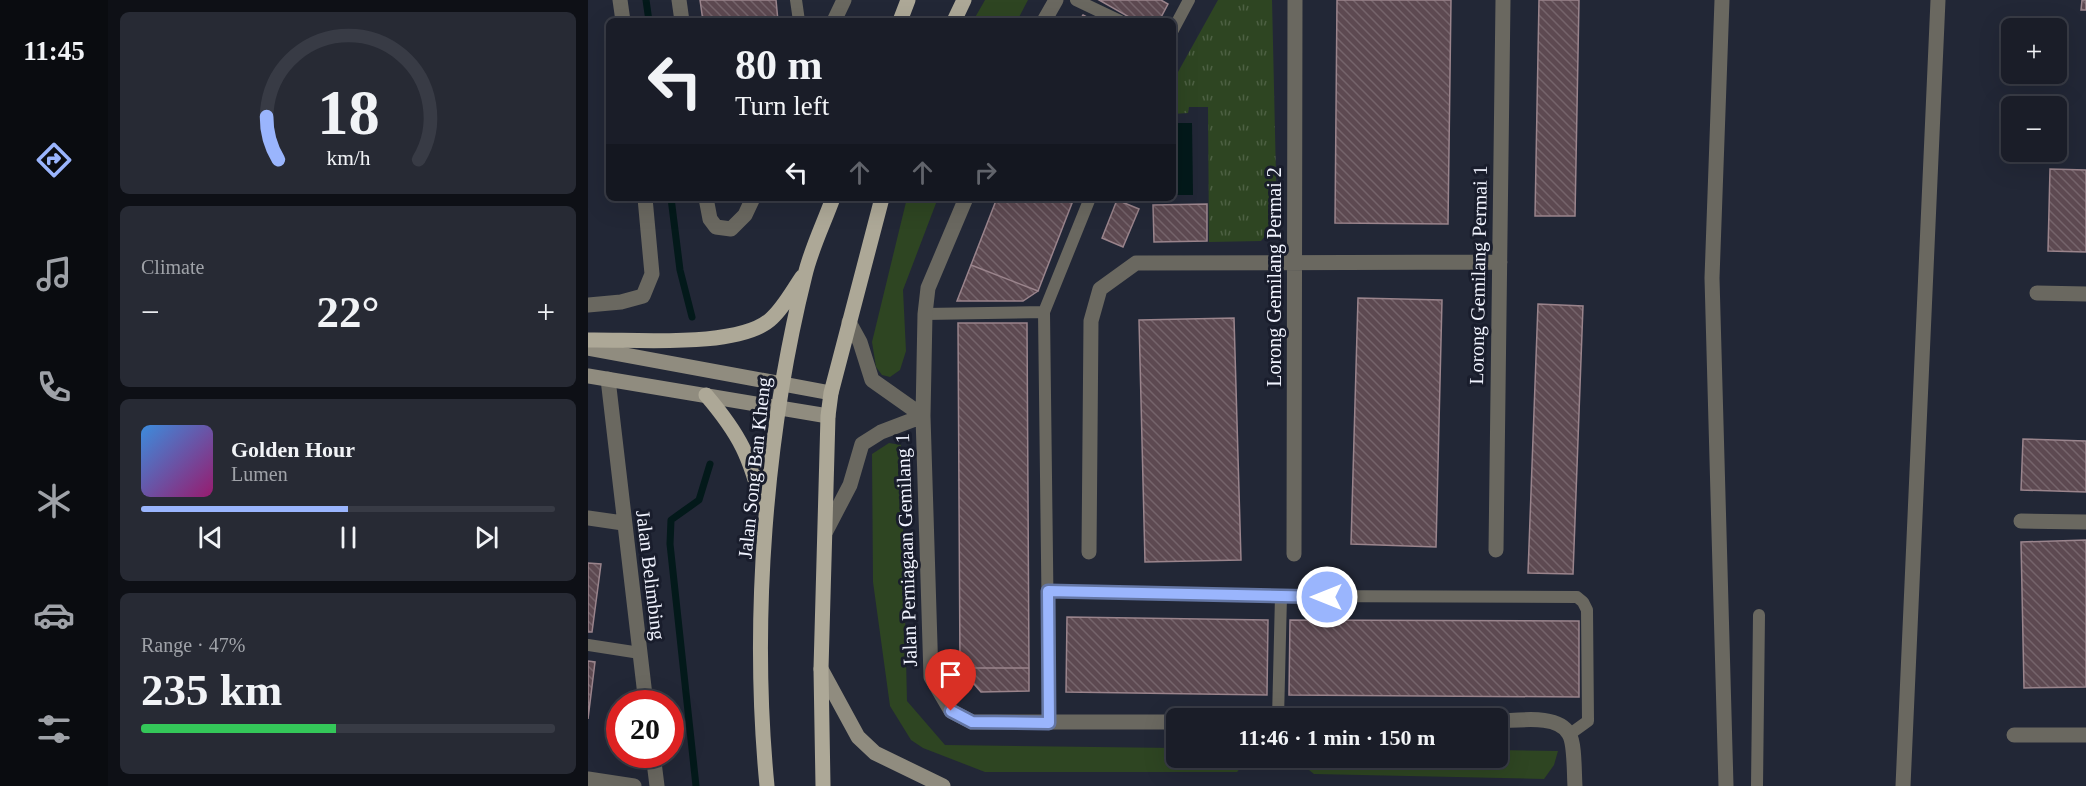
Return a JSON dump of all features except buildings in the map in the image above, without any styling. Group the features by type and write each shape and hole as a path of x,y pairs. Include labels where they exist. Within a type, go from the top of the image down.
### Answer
{"main road":[{"path":"901,18 908,0"},
{"path":"955,18 964,0"},
{"name":"Jalan Song Ban Kheng","path":"767,786 762,740 766,517 780,407 805,273 832,201"},
{"path":"824,786 821,669 828,416 831,393 881,201"},
{"path":"588,340 728,338 752,331 772,318 805,273"},
{"path":"588,348 831,393"},
{"path":"588,376 828,416"},
{"path":"706,395 733,426 738,436 752,465 766,517"},
{"path":"821,669 858,737 874,753 943,786"}],"street":[{"path":"620,0 623,18"},
{"path":"679,0 682,18"},
{"path":"835,18 844,0"},
{"path":"1046,18 1056,0"},
{"name":"Lorong Gemilang Permai 2","path":"1294,554 1295,0"},
{"name":"Lorong Gemilang Permai 1","path":"1496,550 1503,0"},
{"path":"1722,0 1712,278 1726,786"},
{"path":"1903,786 1938,0"},
{"path":"588,305 621,302 643,296 652,274 645,201"},
{"path":"707,201 710,219 716,227 731,230 746,215 752,201"},
{"name":"Jalan Perniagaan Gemilang 1","path":"965,201 928,288 925,314 923,416 931,677 951,711 972,722 1166,722"},
{"path":"1089,552 1091,321 1100,289 1136,263 1500,262"},
{"path":"2037,293 2086,294"},
{"path":"849,322 860,342 872,380 923,416"},
{"name":"Jalan Belimbing","path":"608,379 644,690"},
{"path":"826,531 850,485 862,444 881,432 923,416"},
{"path":"588,518 623,523"},
{"path":"2021,521 2086,522"},
{"path":"1508,721 1548,721 1561,725 1570,735 1575,786"},
{"path":"2014,735 2086,735"},
{"path":"655,768 657,786"},
{"path":"588,779 634,786"}],"lane":[{"path":"796,0 798,18"},
{"path":"1076,0 1113,18"},
{"path":"1176,24 1189,0"},
{"path":"1049,723 1044,312 1089,201"},
{"path":"925,314 1044,312"},
{"path":"1048,591 1281,596 1577,597 1587,610 1588,721 1570,735"},
{"path":"1278,708 1281,596"},
{"path":"1756,786 1760,615"},
{"path":"588,645 639,652"}],"green space":[{"path":"985,0 1028,0 1019,18 975,18"},
{"path":"1218,0 1272,0 1277,221 1261,241 1209,242 1208,107 1189,107 1188,113 1176,114 1176,76"},
{"path":"906,201 937,201 903,290 906,351 900,370 890,377 882,375 876,367 872,342"},
{"path":"889,443 901,445 907,701 945,745 1166,748 1166,768 1240,768 1237,772 985,772 923,748 911,740 890,706 873,582 872,454"},
{"path":"1508,750 1558,751 1554,765 1544,779 1314,774 1306,768 1508,768"}],"shaded area":[{"path":"1176,123 1192,123 1193,195 1176,195"}],"waterway":[{"path":"646,0 649,18"},
{"path":"671,201 680,270 692,317"},
{"path":"696,786 670,544 671,520 699,500 710,464"}],"route":[{"path":"951,711 972,722 1049,723 1048,591 1327,597"}]}
